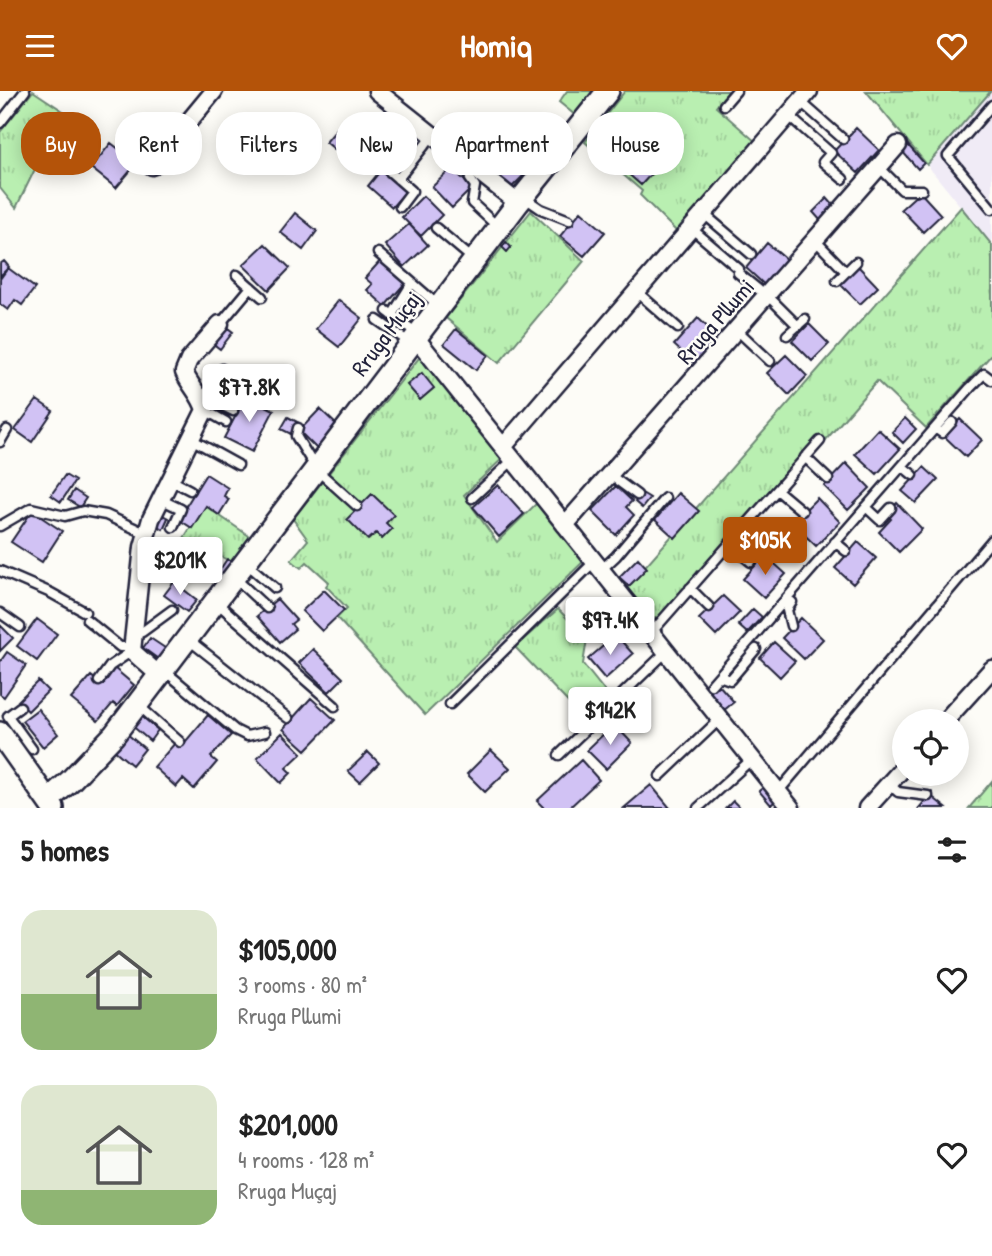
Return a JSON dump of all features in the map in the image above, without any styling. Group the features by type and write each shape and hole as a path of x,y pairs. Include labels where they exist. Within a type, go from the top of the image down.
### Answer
{"street":[{"path":"197,112 214,91"},
{"path":"377,91 431,135"},
{"name":"Rruga Muçaj","path":"591,112 608,91"},
{"path":"503,447 804,96"},
{"name":"Rruga Muçaj","path":"573,134 587,117"},
{"name":"Rruga Pllumi","path":"565,525 737,330 763,292 815,240 898,145"},
{"path":"486,175 521,200"},
{"name":"Rruga Muçaj","path":"46,805 97,755 541,175"},
{"path":"161,673 133,645 145,542 151,519 191,439 204,404 184,372 189,360 220,324"},
{"path":"415,339 666,652 710,686 720,719 783,802"},
{"path":"956,709 992,669"},
{"path":"17,743 46,805"},
{"path":"867,808 892,780"}],"lane":[{"path":"0,123 25,91"},
{"path":"724,105 736,91"},
{"path":"804,96 843,139"},
{"path":"992,105 948,156 992,209"},
{"path":"788,115 831,153 823,162 843,179"},
{"path":"398,179 431,137"},
{"path":"879,167 902,191 922,190"},
{"path":"394,175 412,191 400,207"},
{"path":"470,179 475,186 472,203 499,228"},
{"path":"521,200 569,220"},
{"path":"703,213 751,254"},
{"path":"436,228 475,260"},
{"path":"691,228 739,269 738,273 801,322 787,335"},
{"path":"815,240 846,272"},
{"path":"378,253 440,306"},
{"path":"837,281 856,263"},
{"path":"237,275 262,296"},
{"path":"412,283 389,313 415,339"},
{"path":"220,324 251,287"},
{"path":"636,291 677,328"},
{"path":"377,320 415,339"},
{"path":"737,330 770,362"},
{"path":"204,404 222,369"},
{"path":"710,686 984,374 992,380"},
{"path":"204,404 210,400 233,411"},
{"path":"204,404 226,422"},
{"path":"935,428 942,433 952,422"},
{"path":"298,428 296,436 310,459 357,506"},
{"path":"0,442 7,430"},
{"path":"191,439 238,465"},
{"path":"651,633 820,441"},
{"path":"805,457 828,479"},
{"path":"472,498 513,460"},
{"path":"902,466 913,475"},
{"path":"610,474 637,495"},
{"path":"170,480 190,489"},
{"path":"777,490 802,511"},
{"path":"450,704 598,566 665,498"},
{"path":"160,499 181,509 173,527"},
{"path":"866,507 880,520 891,508"},
{"path":"0,526 31,508 65,516 83,511 107,515 145,542 150,550 178,565"},
{"path":"783,802 992,540"},
{"path":"835,542 846,551"},
{"path":"729,544 751,562"},
{"path":"239,570 275,588"},
{"path":"239,570 267,608"},
{"path":"0,571 51,593 86,616 120,647 133,645"},
{"path":"690,588 709,607"},
{"path":"787,598 792,602 787,610 790,626"},
{"path":"215,601 335,706"},
{"path":"99,681 142,632 172,610"},
{"path":"0,614 20,627"},
{"path":"187,639 288,718"},
{"path":"710,686 730,680 756,649"},
{"path":"559,755 666,652"},
{"path":"161,673 235,730 247,736 265,733"},
{"path":"137,704 180,742"},
{"path":"17,743 8,716 20,707"},
{"path":"660,776 720,719"},
{"path":"698,808 752,759"},
{"path":"888,784 898,792 929,796"}],"shaded area":[{"path":"866,91 992,91 992,245 927,165"}],"green space":[{"path":"33,91 64,112 21,112 21,175 32,175 16,208 0,188 0,132"},
{"path":"567,91 595,91 575,115 559,102"},
{"path":"625,91 729,91 716,107 756,142 678,233 640,195 642,191 623,175 684,175 684,112 609,112"},
{"path":"866,91 991,91 927,165"},
{"path":"961,207 992,245 992,354 926,428 877,381 824,442 819,438 662,615 651,620 626,588"},
{"path":"531,211 584,261 499,363 446,318"},
{"path":"419,358 426,360 503,458 464,495 497,542 539,501 587,558 425,715 337,618 347,608 326,586 329,582 307,562 301,568 291,560 308,540 293,519"},
{"path":"204,505 252,538 234,563 184,538"},
{"path":"558,609 587,639 583,664 610,698 586,721 515,647"},
{"path":"992,781 992,808 969,808"}],"building":[{"path":"856,128 879,150 858,173 834,151"},
{"path":"336,130 336,150 326,142"},
{"path":"111,143 115,146 115,175 127,175 116,188 100,175 101,156"},
{"path":"907,144 924,163 918,169 901,150"},
{"path":"377,175 387,175 406,191 392,207 368,186"},
{"path":"445,175 459,175 472,188 452,208 432,187"},
{"path":"498,175 524,175 511,188"},
{"path":"630,175 650,175 641,185"},
{"path":"920,192 941,215 923,232 901,209"},
{"path":"423,196 442,215 421,236 402,217"},
{"path":"827,198 835,207 821,221 813,212"},
{"path":"581,211 605,232 584,256 560,236"},
{"path":"295,213 317,231 303,250 280,232"},
{"path":"409,224 428,245 404,267 385,245"},
{"path":"506,242 511,247 507,252 502,247"},
{"path":"767,243 788,261 767,287 746,268"},
{"path":"265,244 290,268 269,290 243,265"},
{"path":"382,259 407,281 385,306 367,290 372,284 365,278"},
{"path":"4,261 9,267 0,276 0,264"},
{"path":"857,265 878,287 860,304 839,283"},
{"path":"8,268 35,288 22,305 15,300 8,310 0,304 0,279"},
{"path":"339,300 362,318 339,347 316,329"},
{"path":"698,318 721,340 697,366 674,345"},
{"path":"809,324 829,344 812,361 792,341"},
{"path":"224,325 233,332 220,349 211,342"},
{"path":"456,329 488,355 476,370 444,344"},
{"path":"786,355 807,376 789,395 767,373"},
{"path":"422,373 434,388 420,400 407,385"},
{"path":"246,396 274,410 252,452 224,438"},
{"path":"37,400 53,411 32,442 15,430"},
{"path":"320,409 340,428 318,450 299,431"},
{"path":"288,417 299,423 293,435 281,429"},
{"path":"905,418 916,429 903,443 892,432"},
{"path":"960,419 982,440 966,457 944,436"},
{"path":"878,429 900,449 877,474 855,454"},
{"path":"846,463 870,488 848,510 824,486"},
{"path":"924,467 938,480 916,503 902,491"},
{"path":"206,474 228,488 224,496 229,499 219,515 206,506 192,528 178,519"},
{"path":"65,475 75,481 61,502 51,495"},
{"path":"498,485 524,514 499,537 473,507"},
{"path":"616,486 632,501 626,507 634,515 616,535 592,511"},
{"path":"74,490 86,498 80,507 68,500"},
{"path":"642,493 650,498 642,508 635,502"},
{"path":"678,493 699,511 675,538 655,520"},
{"path":"372,494 394,515 386,523 392,529 382,539 376,533 368,540 347,519"},
{"path":"817,498 840,522 816,546 792,523"},
{"path":"897,503 922,529 899,552 879,532 891,519 886,514"},
{"path":"32,511 62,531 42,562 11,542"},
{"path":"159,513 168,518 163,529 154,524"},
{"path":"858,542 876,558 853,584 835,568"},
{"path":"765,555 786,574 764,598 743,579"},
{"path":"638,558 647,568 629,586 619,577"},
{"path":"227,559 235,564 226,577 219,571"},
{"path":"174,582 197,600 187,612 164,595"},
{"path":"324,590 344,610 322,631 302,611"},
{"path":"723,596 740,612 716,636 699,619"},
{"path":"277,599 296,620 291,624 295,629 280,642 257,616"},
{"path":"753,609 762,617 747,633 738,625"},
{"path":"801,618 823,639 804,659 782,638"},
{"path":"37,619 57,634 37,661 17,646"},
{"path":"0,625 13,638 0,651"},
{"path":"616,635 633,654 605,679 588,659"},
{"path":"150,638 168,650 161,661 143,648"},
{"path":"774,642 795,661 780,677 760,658"},
{"path":"313,649 343,678 329,692 299,663"},
{"path":"7,652 26,665 4,697 0,694 0,662"},
{"path":"114,668 134,685 117,706 113,703 98,721 71,699 91,676 101,684"},
{"path":"38,681 48,691 28,711 18,701"},
{"path":"719,685 734,702 723,711 709,693"},
{"path":"311,698 335,720 306,750 283,729"},
{"path":"38,709 58,734 43,747 22,721"},
{"path":"139,714 158,730 150,741 130,724"},
{"path":"208,715 231,735 211,757 217,762 194,789 183,779 176,787 154,767 175,743 181,747"},
{"path":"614,724 632,743 606,769 587,750"},
{"path":"126,733 145,749 132,765 113,749"},
{"path":"282,733 302,753 286,768 291,773 281,783 257,758"},
{"path":"491,750 510,768 485,792 467,774"},
{"path":"368,752 379,763 360,782 348,771"},
{"path":"581,760 599,780 569,808 544,808 537,801"},
{"path":"769,783 780,796 771,805 759,791"},
{"path":"651,785 670,808 624,808"},
{"path":"930,795 946,808 919,808"},
{"path":"733,801 740,808 726,808"}]}
